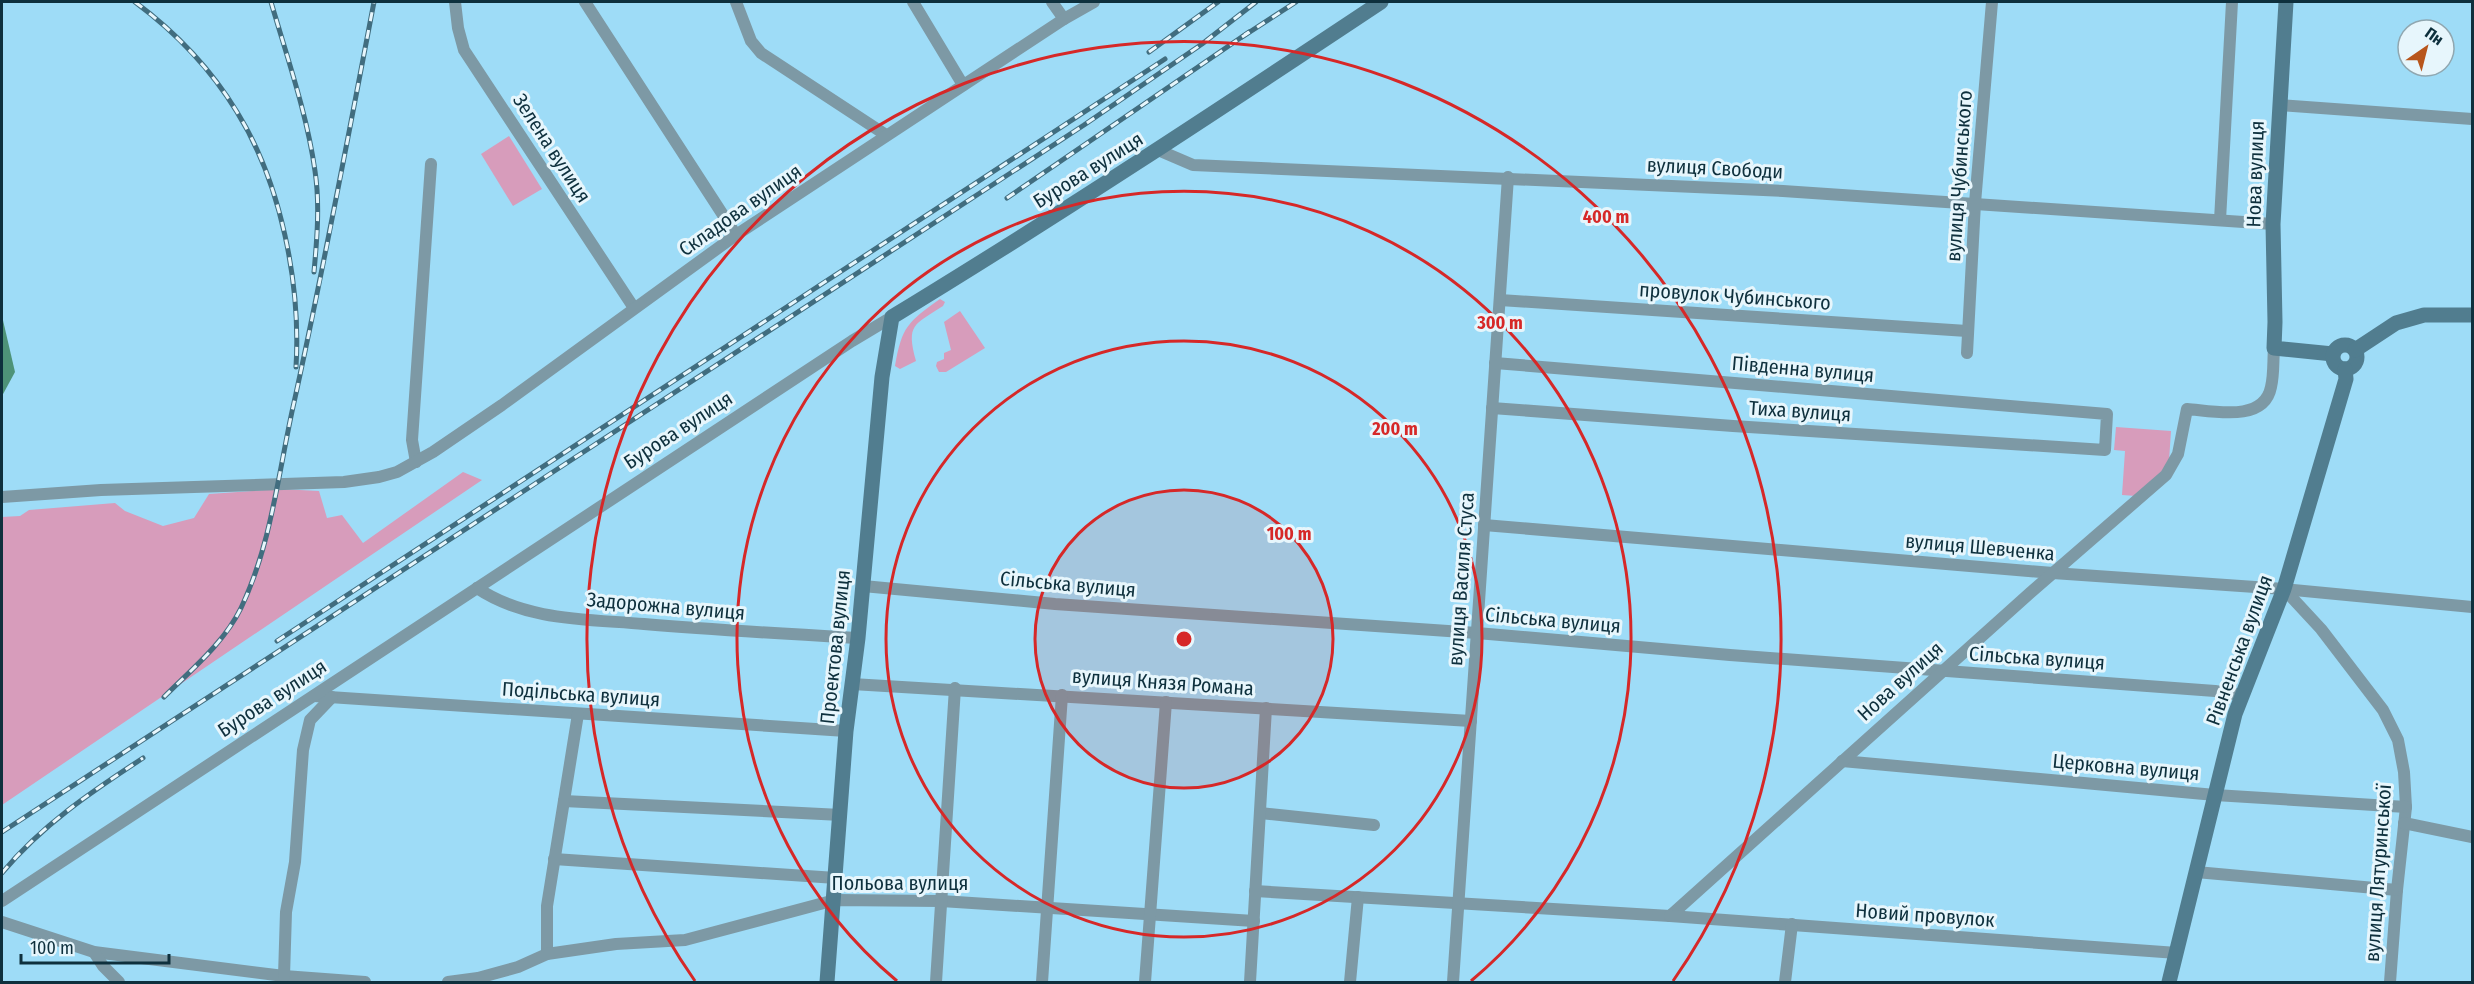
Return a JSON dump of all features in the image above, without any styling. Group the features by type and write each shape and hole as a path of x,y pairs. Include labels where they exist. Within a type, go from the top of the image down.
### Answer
{"street":[{"name":"Зелена вулиця","path":"454,2 464,50 634,308"},
{"path":"585,2 736,235"},
{"path":"736,2 751,41 761,53 886,135"},
{"path":"913,2 963,85"},
{"path":"1052,2 1064,19"},
{"name":"Складова вулиця","path":"2,496 101,490 344,482 379,477 416,462 502,405 736,235 1064,19 1094,2"},
{"name":"Бурова вулиця","path":"2,901 852,340 958,277 1158,150 1381,2"},
{"name":"вулиця Чубинського","path":"1967,353 1975,204 1992,2"},
{"path":"2220,220 2224,109 2232,2"},
{"name":"Нова вулиця","path":"1670,916 1942,671 2166,475 2178,454 2187,409 2243,412 2261,404 2271,389 2276,322 2273,224 2286,2"},
{"path":"2279,105 2472,119"},
{"name":"вулиця Свободи","path":"1158,150 1193,165 1816,192 2273,224"},
{"path":"416,462 412,440 431,164"},
{"name":"вулиця Василя Стуса","path":"1453,982 1508,177"},
{"name":"провулок Чубинського","path":"1500,300 1967,331"},
{"path":"2355,350 2396,323 2424,315 2472,315"},
{"name":"Проектова вулиця","path":"827,982 846,731 858,638 882,377 892,317"},
{"path":"2341,345 2349,345 2355,350 2355,362 2345,369 2335,364 2333,354 2335,349 2341,345"},
{"path":"2274,348 2333,354"},
{"name":"Південна вулиця","path":"1496,363 2107,414 2105,450"},
{"name":"Рівненська вулиця","path":"2169,982 2240,695 2284,589 2346,379 2345,369"},
{"name":"Тиха вулиця","path":"1492,408 2105,450"},
{"name":"вулиця Шевченка","path":"1484,525 2053,573 2284,589 2472,607"},
{"name":"Сільська вулиця","path":"863,586 1067,605 1477,633 2182,688 2240,695"},
{"name":"Задорожна вулиця","path":"477,588 497,602 544,615 710,630 858,638"},
{"name":"вулиця Лятуринської","path":"2284,589 2322,629 2383,710 2398,740 2404,772 2406,807 2390,982"},
{"name":"вулиця Князя Романа","path":"852,684 955,688 1471,721"},
{"path":"936,982 955,688"},
{"path":"1042,982 1062,695"},
{"name":"Подільська вулиця","path":"314,696 846,731"},
{"path":"284,976 286,912 295,862 303,750 310,720 332,697"},
{"path":"1145,982 1166,702"},
{"path":"1250,982 1266,708"},
{"path":"547,954 547,906 578,714"},
{"name":"Церковна вулиця","path":"1842,761 2215,795 2406,807"},
{"path":"564,801 841,815"},
{"path":"1260,813 1374,825"},
{"path":"2404,823 2472,837"},
{"path":"554,859 836,878"},
{"path":"2196,872 2397,890"},
{"path":"1256,891 1670,916"},
{"path":"1350,982 1358,897"},
{"name":"Польова вулиця","path":"448,982 478,978 518,967 547,954 616,944 685,939 835,900 941,901 1254,921"},
{"name":"Новий провулок","path":"1670,916 2177,953"},
{"path":"2,922 94,952 284,976 365,982"},
{"path":"1785,982 1792,924"},
{"path":"94,952 103,966 119,982"}],"shaded area":[{"path":"509,136 542,189 513,206 481,154"},
{"path":"940,299 945,302 943,306 919,322 913,332 916,361 900,369 895,366 900,342 908,326"},
{"path":"960,311 985,348 946,372 939,372 937,362 944,359 944,353 951,350 944,322"},
{"path":"2,316 15,372 2,396"},
{"path":"2116,427 2171,431 2169,461 2162,474 2136,496 2122,495 2125,451 2114,450"},
{"path":"463,472 482,480 2,805 2,517 20,516 29,510 115,503 125,511 163,526 194,518 209,494 280,489 319,491 327,518 342,515 363,543"}],"railway":[{"path":"135,2 164,25 204,66 227,96 252,140 265,170 285,235 295,302 296,367"},
{"path":"271,2 302,107 317,183 318,209 314,272"},
{"path":"164,697 226,633 241,608 260,560 273,509 315,306 374,2"},
{"path":"1149,52 1218,2"},
{"path":"2,832 1084,125 1202,44 1256,2"},
{"path":"1242,37 1296,2"},
{"path":"1007,198 1249,32"},
{"path":"277,641 1165,59"},
{"path":"2,873 50,824 143,758"}]}
